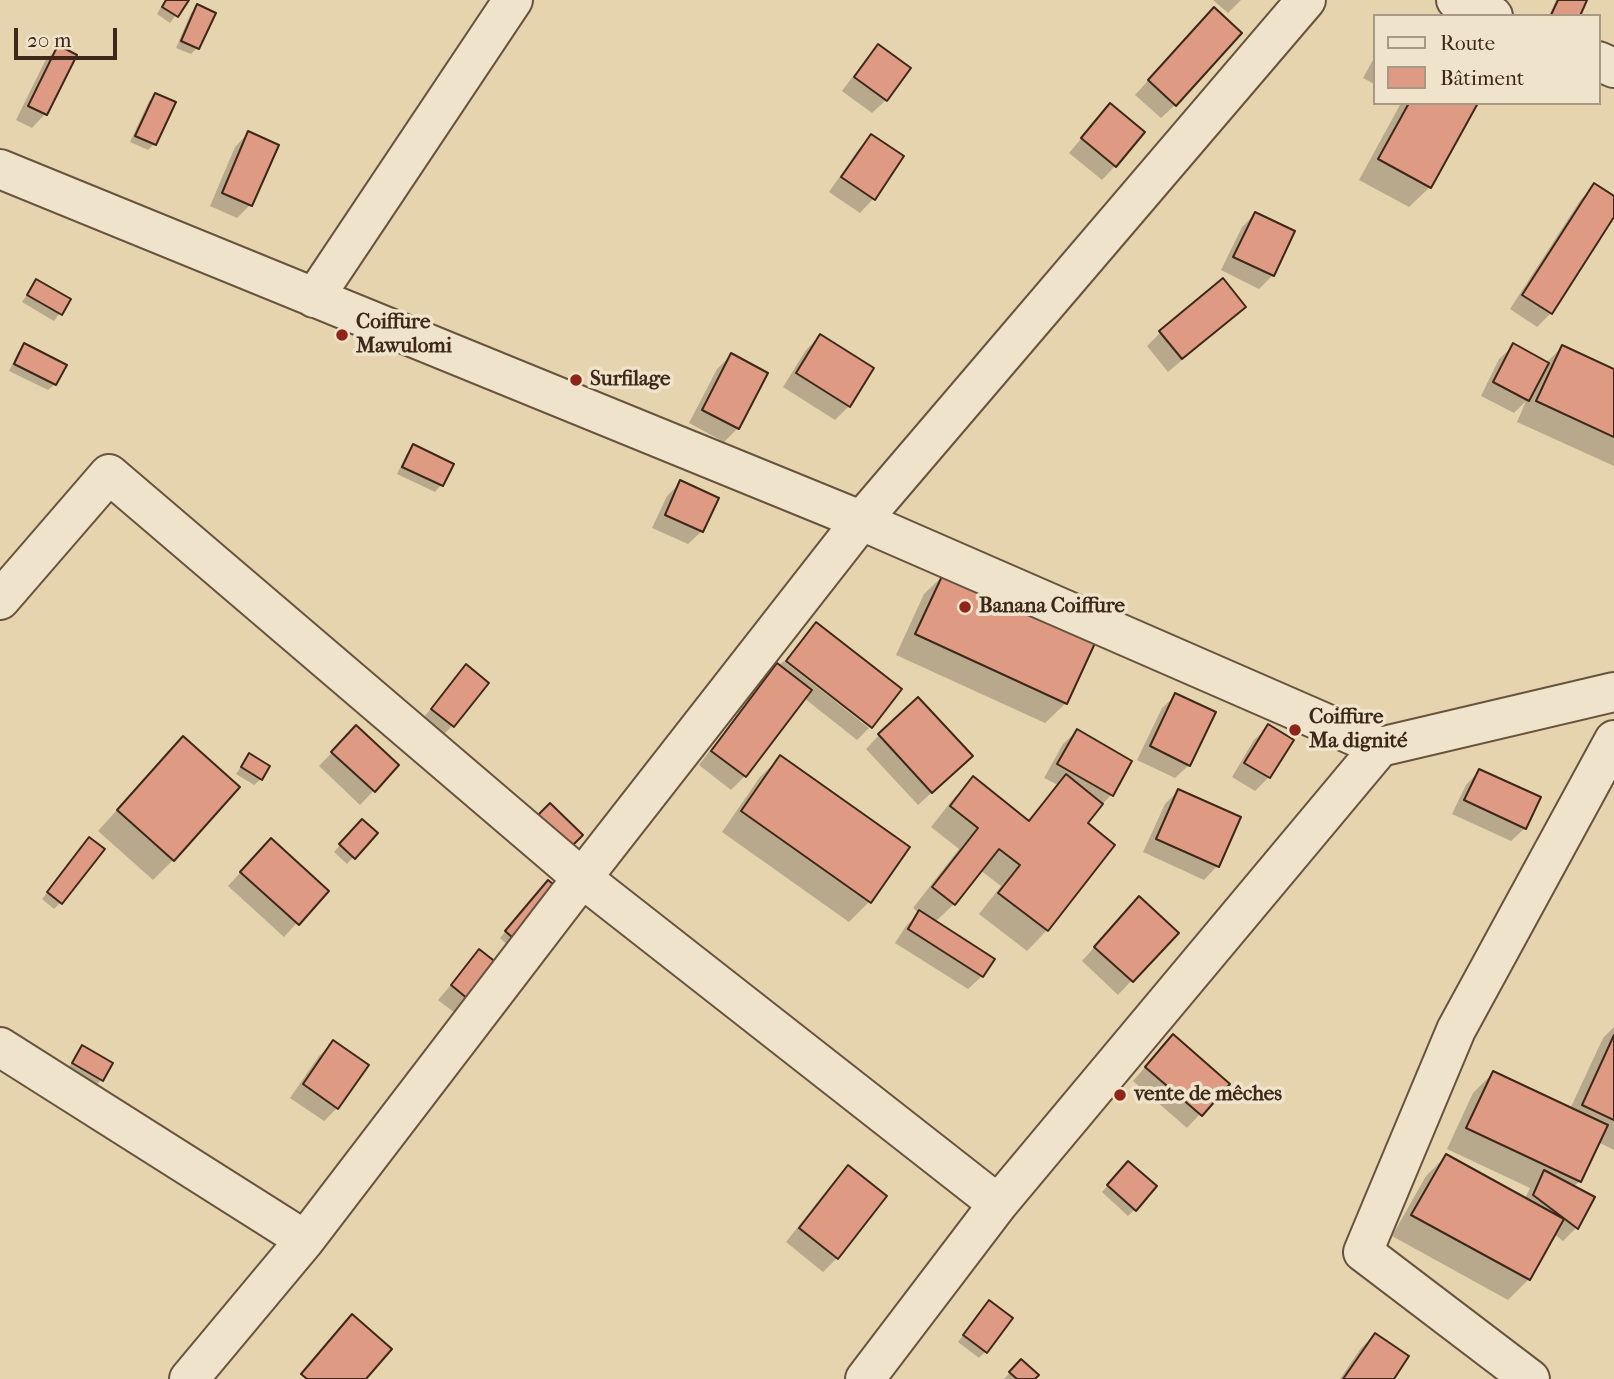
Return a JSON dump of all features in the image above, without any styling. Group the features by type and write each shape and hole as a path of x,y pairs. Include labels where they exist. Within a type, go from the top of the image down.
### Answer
{"street":[{"path":"314,298 513,0"},
{"path":"189,1379 305,1240 582,878 861,521 1306,0"},
{"path":"1456,0 1488,14"},
{"path":"0,169 861,521 1380,747 1614,692"},
{"path":"0,600 109,474 582,878 998,1204"},
{"path":"1530,1379 1363,1252 1456,1030 1614,740"},
{"path":"865,1379 998,1204 1380,747"},
{"path":"0,1047 305,1240"}],"building":[{"path":"166,0 189,0 178,17 162,7"},
{"path":"1558,0 1587,0 1581,14 1551,14"},
{"path":"197,4 216,13 199,49 181,41"},
{"path":"1214,7 1242,33 1176,106 1148,80"},
{"path":"878,44 911,68 887,101 854,77"},
{"path":"58,45 77,55 47,115 28,106"},
{"path":"155,93 176,102 156,145 135,136"},
{"path":"1110,103 1145,132 1116,167 1081,138"},
{"path":"1408,105 1477,105 1431,188 1378,159"},
{"path":"248,131 279,145 252,206 222,193"},
{"path":"871,134 904,156 875,200 841,177"},
{"path":"1594,183 1614,196 1614,217 1552,314 1522,295"},
{"path":"1255,212 1295,231 1274,276 1233,257"},
{"path":"1223,278 1246,307 1182,359 1159,331"},
{"path":"36,279 71,299 62,315 27,295"},
{"path":"820,334 874,368 850,407 796,373"},
{"path":"24,343 67,365 56,385 14,364"},
{"path":"1513,343 1549,363 1529,401 1493,382"},
{"path":"1562,345 1614,369 1614,437 1536,401"},
{"path":"731,353 768,373 739,429 702,410"},
{"path":"413,444 454,464 443,486 402,467"},
{"path":"680,480 719,498 703,532 665,515"},
{"path":"944,572 1096,641 1067,704 915,634"},
{"path":"816,622 902,689 872,728 786,661"},
{"path":"777,663 812,690 746,777 711,751"},
{"path":"466,664 489,683 454,727 431,709"},
{"path":"1175,693 1216,712 1190,766 1150,746"},
{"path":"918,697 973,756 932,793 878,734"},
{"path":"1268,724 1294,740 1270,778 1244,763"},
{"path":"356,725 399,765 375,792 331,752"},
{"path":"1077,729 1132,761 1113,796 1057,764"},
{"path":"183,736 240,787 174,861 117,810"},
{"path":"249,753 270,766 262,780 241,767"},
{"path":"780,755 910,847 871,903 741,811"},
{"path":"1479,769 1541,797 1526,829 1464,800"},
{"path":"1066,774 1103,804 1088,823 1115,845 1048,931 998,893 1020,865 999,849 955,905 932,887 978,828 950,806 973,776 1029,821"},
{"path":"1178,789 1241,817 1219,867 1156,839"},
{"path":"550,803 583,835 570,848 537,816"},
{"path":"362,819 378,833 355,859 339,844"},
{"path":"89,837 105,849 62,904 47,892"},
{"path":"271,838 329,891 299,925 240,872"},
{"path":"548,880 563,892 520,944 505,931"},
{"path":"1139,896 1179,933 1133,982 1094,947"},
{"path":"919,910 995,959 983,977 908,929"},
{"path":"479,949 502,967 474,1004 451,985"},
{"path":"1173,1034 1230,1084 1202,1116 1145,1067"},
{"path":"1614,1035 1614,1120 1582,1105"},
{"path":"333,1040 369,1065 338,1109 303,1084"},
{"path":"82,1045 113,1063 103,1081 72,1063"},
{"path":"1493,1071 1608,1125 1581,1182 1466,1128"},
{"path":"1446,1154 1564,1219 1530,1280 1411,1215"},
{"path":"1128,1161 1157,1186 1136,1211 1107,1185"},
{"path":"848,1165 887,1196 838,1259 799,1228"},
{"path":"1544,1170 1595,1197 1578,1229 1533,1195"},
{"path":"989,1300 1013,1318 987,1353 963,1335"},
{"path":"352,1314 392,1349 366,1379 307,1379 301,1374"},
{"path":"1375,1333 1409,1356 1394,1379 1343,1379"},
{"path":"1021,1359 1039,1375 1035,1379 1017,1379 1009,1372"}],"place":[{"name":"Coiffure Mawulomi","path":"342,335"},
{"name":"Surfilage","path":"576,380"},
{"name":"Banana Coiffure","path":"965,607"},
{"name":"Coiffure Ma dignité","path":"1295,730"},
{"name":"vente de mêches","path":"1120,1095"}]}
